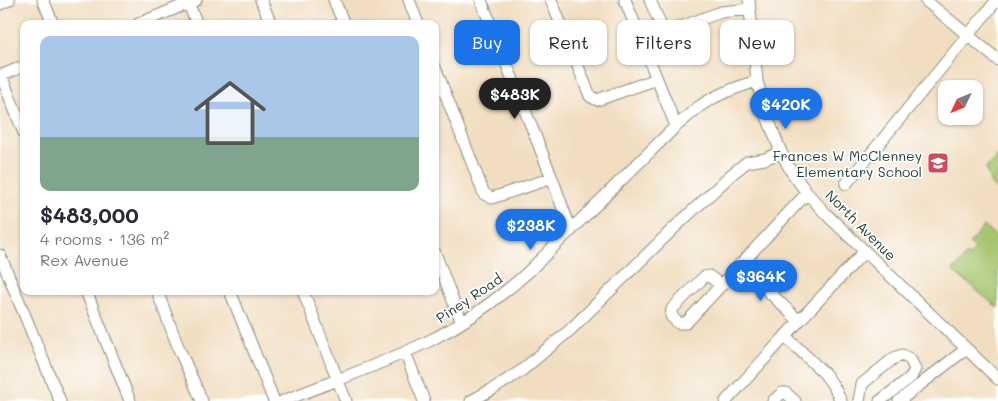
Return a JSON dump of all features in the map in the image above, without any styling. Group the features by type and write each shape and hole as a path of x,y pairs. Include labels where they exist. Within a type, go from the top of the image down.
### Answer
{"street":[{"path":"0,4 9,0"},
{"path":"43,0 51,20"},
{"path":"261,0 269,20"},
{"path":"334,0 342,20"},
{"path":"409,0 416,20"},
{"path":"481,0 552,178 571,231"},
{"path":"552,0 590,96 597,100 657,79"},
{"path":"625,0 676,126"},
{"path":"650,0 664,34 721,12 750,4"},
{"path":"925,0 998,60"},
{"path":"846,184 997,0"},
{"path":"147,20 191,1 196,20"},
{"name":"North Avenue","path":"750,4 757,80 764,106 781,152 791,170 827,215 998,379"},
{"path":"20,68 1,75 20,123"},
{"path":"439,77 484,194 492,198 552,178"},
{"name":"Piney Road","path":"283,401 405,352 431,340 479,311 512,287 676,126 700,106 731,89 757,80"},
{"path":"471,401 521,371 570,330 732,174 747,162 765,159 781,152"},
{"path":"721,284 709,276 704,277 672,309 671,316 678,323 686,323 808,193"},
{"path":"726,401 865,251"},
{"path":"0,255 60,401"},
{"path":"740,264 799,321"},
{"path":"439,268 462,322"},
{"path":"88,295 130,401"},
{"path":"159,295 179,349 202,401"},
{"path":"232,295 274,401"},
{"path":"305,295 346,401"},
{"path":"785,336 824,374 841,401"},
{"path":"899,401 966,349"},
{"path":"405,352 424,401"},
{"path":"859,401 862,384 894,358 902,355 910,360 915,369 911,377 880,401"},
{"path":"773,401 782,393 786,393 795,401"}],"green space":[{"path":"998,154 998,191 991,185 986,168"},
{"path":"984,226 998,238 998,308 953,271 966,255 969,257 975,249 969,244"}],"place":[{"name":"Frances W McClenney Elementary School","path":"938,163"}]}
